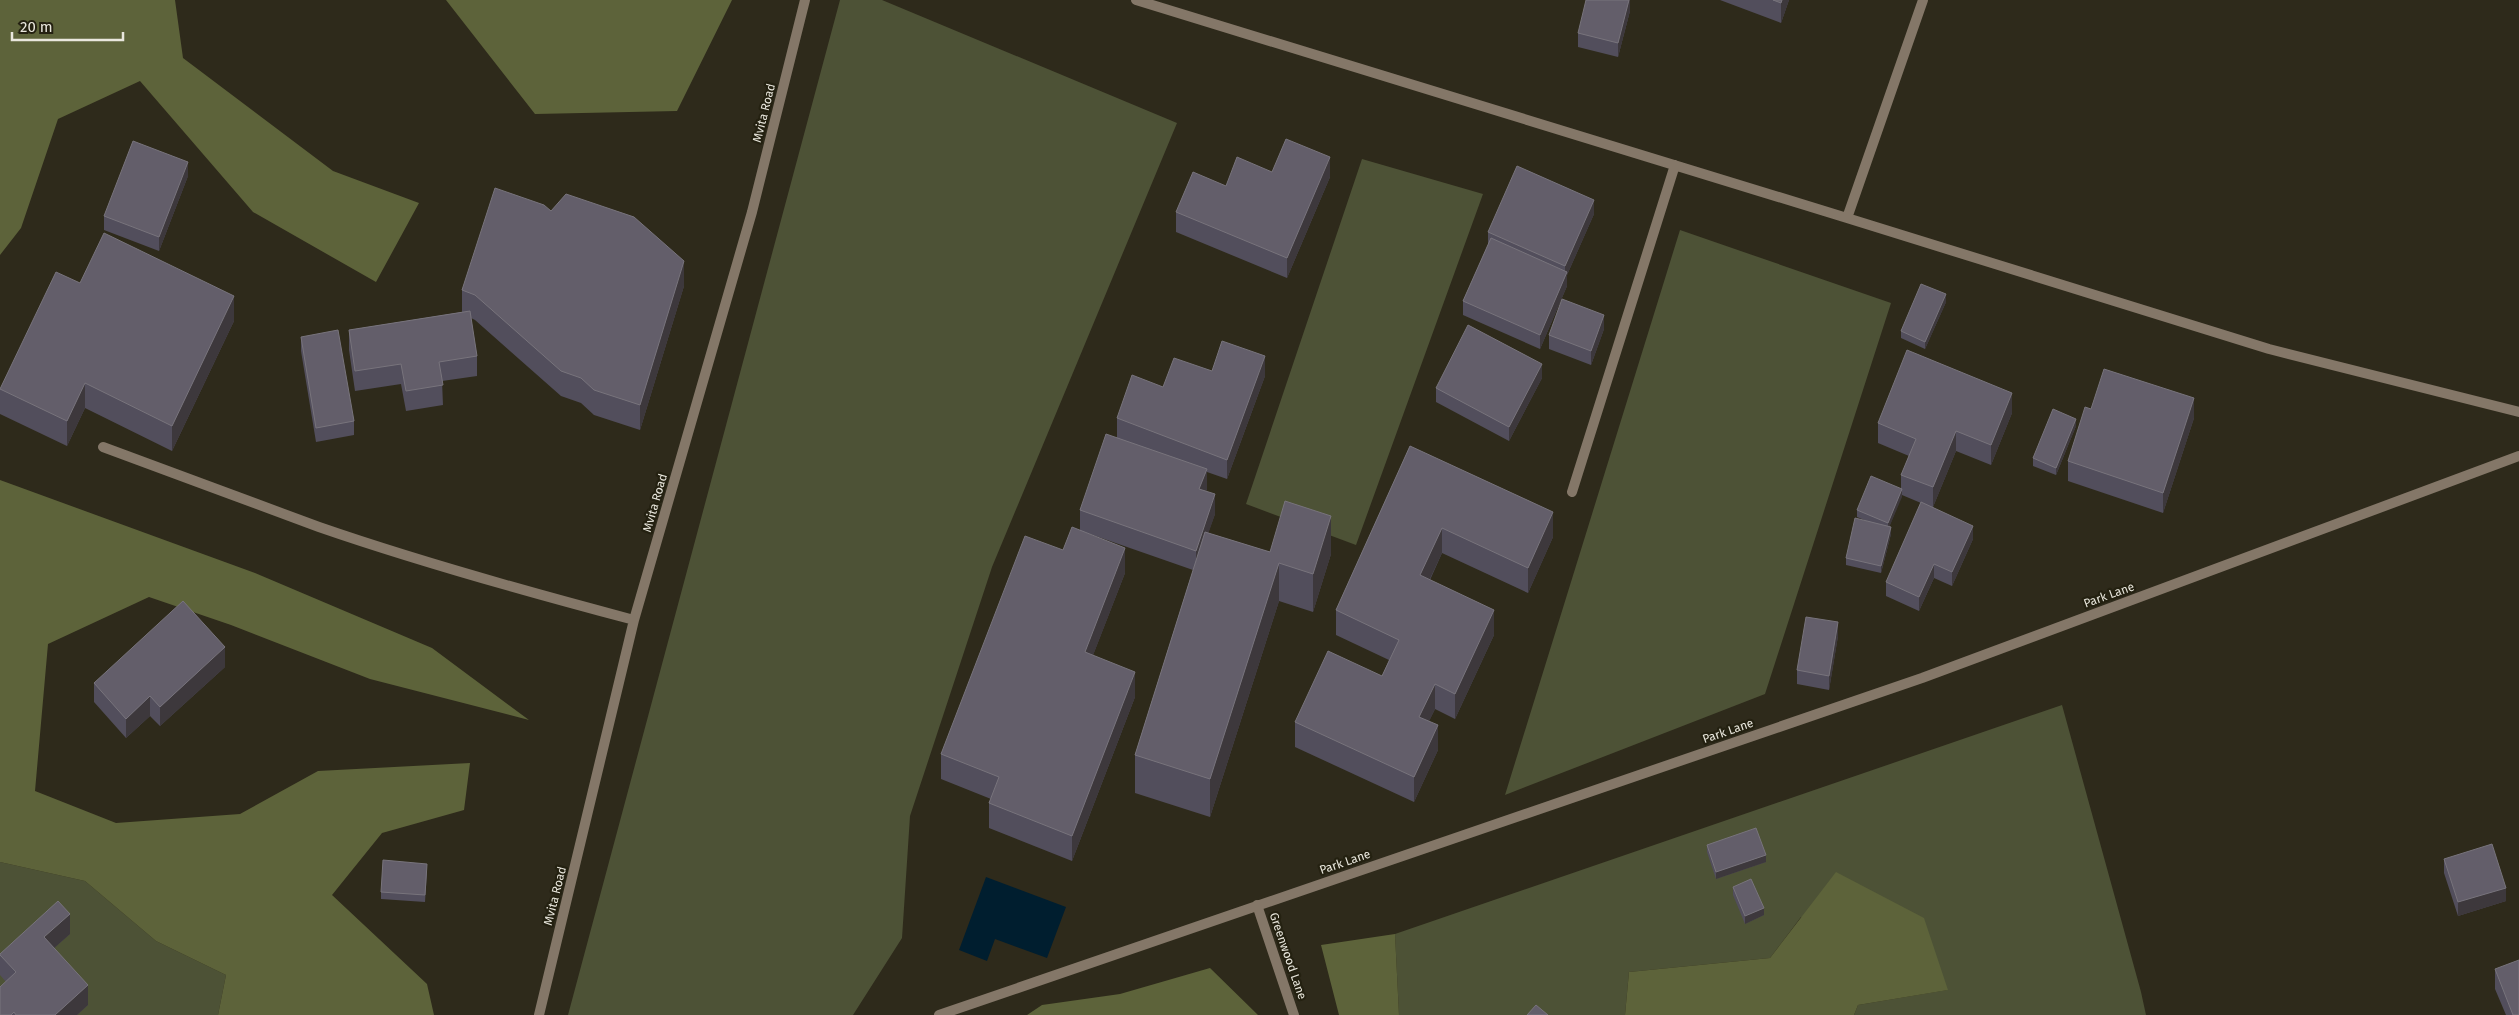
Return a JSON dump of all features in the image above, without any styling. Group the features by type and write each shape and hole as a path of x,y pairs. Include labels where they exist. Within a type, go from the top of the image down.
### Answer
{"street":[{"name":"Mvita Road","path":"539,1015 634,620 752,212 805,0"},
{"path":"1136,0 2269,349 2519,412"},
{"path":"1848,218 1923,0"},
{"path":"1572,492 1675,165"},
{"path":"103,447 320,527 405,555 504,586 634,620"},
{"name":"Park Lane","path":"939,1015 1922,678 2519,456"},
{"name":"Greenwood Lane","path":"1257,905 1294,1015"}],"green space":[{"path":"0,0 175,0 183,58 333,171 419,203 376,282 253,212 140,81 58,119 21,228 0,255"},
{"path":"446,0 732,0 677,111 535,114"},
{"path":"840,0 882,0 1177,123 992,567 910,816 902,938 853,1015 568,1015"},
{"path":"1362,159 1483,194 1356,545 1246,504"},
{"path":"1680,230 1891,303 1765,694 1505,795"},
{"path":"0,480 255,573 432,648 529,720 370,679 231,625 149,597 48,644 35,791 116,823 240,814 318,771 470,763 464,810 382,833 332,895 427,984 434,1015 218,1015 226,975 156,941 85,881 0,862"},
{"path":"2062,705 2146,1015 1854,1015 1858,1005 1947,990 1801,917 1770,958 1629,972 1625,1015 1399,1015 1395,934"},
{"path":"0,862 85,881 156,941 226,975 218,1015 0,1015"},
{"path":"1836,872 1924,918 1948,990 1858,1005 1854,1015 1625,1015 1629,972 1770,958"},
{"path":"1395,934 1399,1015 1339,1015 1321,945"},
{"path":"1210,968 1258,1015 1027,1015 1042,1005 1120,994"}],"water":[{"path":"986,877 1066,907 1047,958 995,939 987,961 959,950"}],"building":[{"path":"1586,0 1629,0 1618,43 1578,33"},
{"path":"1286,139 1330,157 1287,258 1176,212 1193,172 1226,186 1237,157 1272,172"},
{"path":"133,141 188,162 159,237 104,216"},
{"path":"1517,166 1594,200 1565,266 1488,232"},
{"path":"495,188 544,205 551,211 566,194 634,217 684,261 640,405 594,390 581,378 561,371 475,295 462,290"},
{"path":"104,233 234,296 172,426 85,383 67,421 0,389 56,272 80,283"},
{"path":"1491,238 1567,272 1540,335 1463,301"},
{"path":"1921,284 1946,294 1925,342 1901,331"},
{"path":"1562,299 1604,315 1591,351 1549,335"},
{"path":"470,311 477,356 439,362 443,385 406,391 401,364 355,371 349,330"},
{"path":"1468,325 1542,364 1509,427 1436,388"},
{"path":"338,330 354,421 316,428 301,337"},
{"path":"1222,341 1265,356 1227,460 1117,418 1132,375 1163,387 1174,358 1212,371"},
{"path":"1907,350 2012,393 1991,445 1956,431 1933,487 1901,475 1916,439 1878,423"},
{"path":"2104,369 2194,398 2163,493 2068,461 2085,407 2091,409"},
{"path":"2053,409 2076,419 2056,468 2033,458"},
{"path":"1106,434 1207,469 1199,489 1215,494 1196,551 1080,510"},
{"path":"1410,446 1553,512 1528,568 1442,528 1420,575 1494,610 1455,694 1435,684 1419,717 1438,725 1414,777 1295,722 1328,651 1382,676 1399,640 1336,610"},
{"path":"1871,476 1902,489 1888,523 1857,510"},
{"path":"1285,501 1331,516 1313,574 1279,563 1210,779 1135,755 1205,532 1270,552"},
{"path":"1921,502 1973,526 1952,572 1934,564 1919,597 1886,582"},
{"path":"1855,518 1891,527 1881,566 1846,558"},
{"path":"1072,527 1125,548 1085,652 1135,672 1072,836 989,803 999,777 941,754 1025,536 1063,550"},
{"path":"183,601 225,647 160,707 150,696 126,719 94,683"},
{"path":"1806,617 1838,622 1829,676 1797,670"},
{"path":"1756,828 1766,855 1716,872 1707,845"},
{"path":"2492,844 2506,888 2458,902 2444,859"},
{"path":"383,860 427,864 425,895 381,892"},
{"path":"1751,879 1764,908 1745,916 1733,887"},
{"path":"58,901 70,914 44,937 88,985 55,1015 16,1015 14,1012 11,1015 0,1015 0,987 16,972 0,954"},
{"path":"2519,960 2519,1015 2513,1015 2495,969"},
{"path":"1536,1005 1548,1015 1527,1015"}]}
